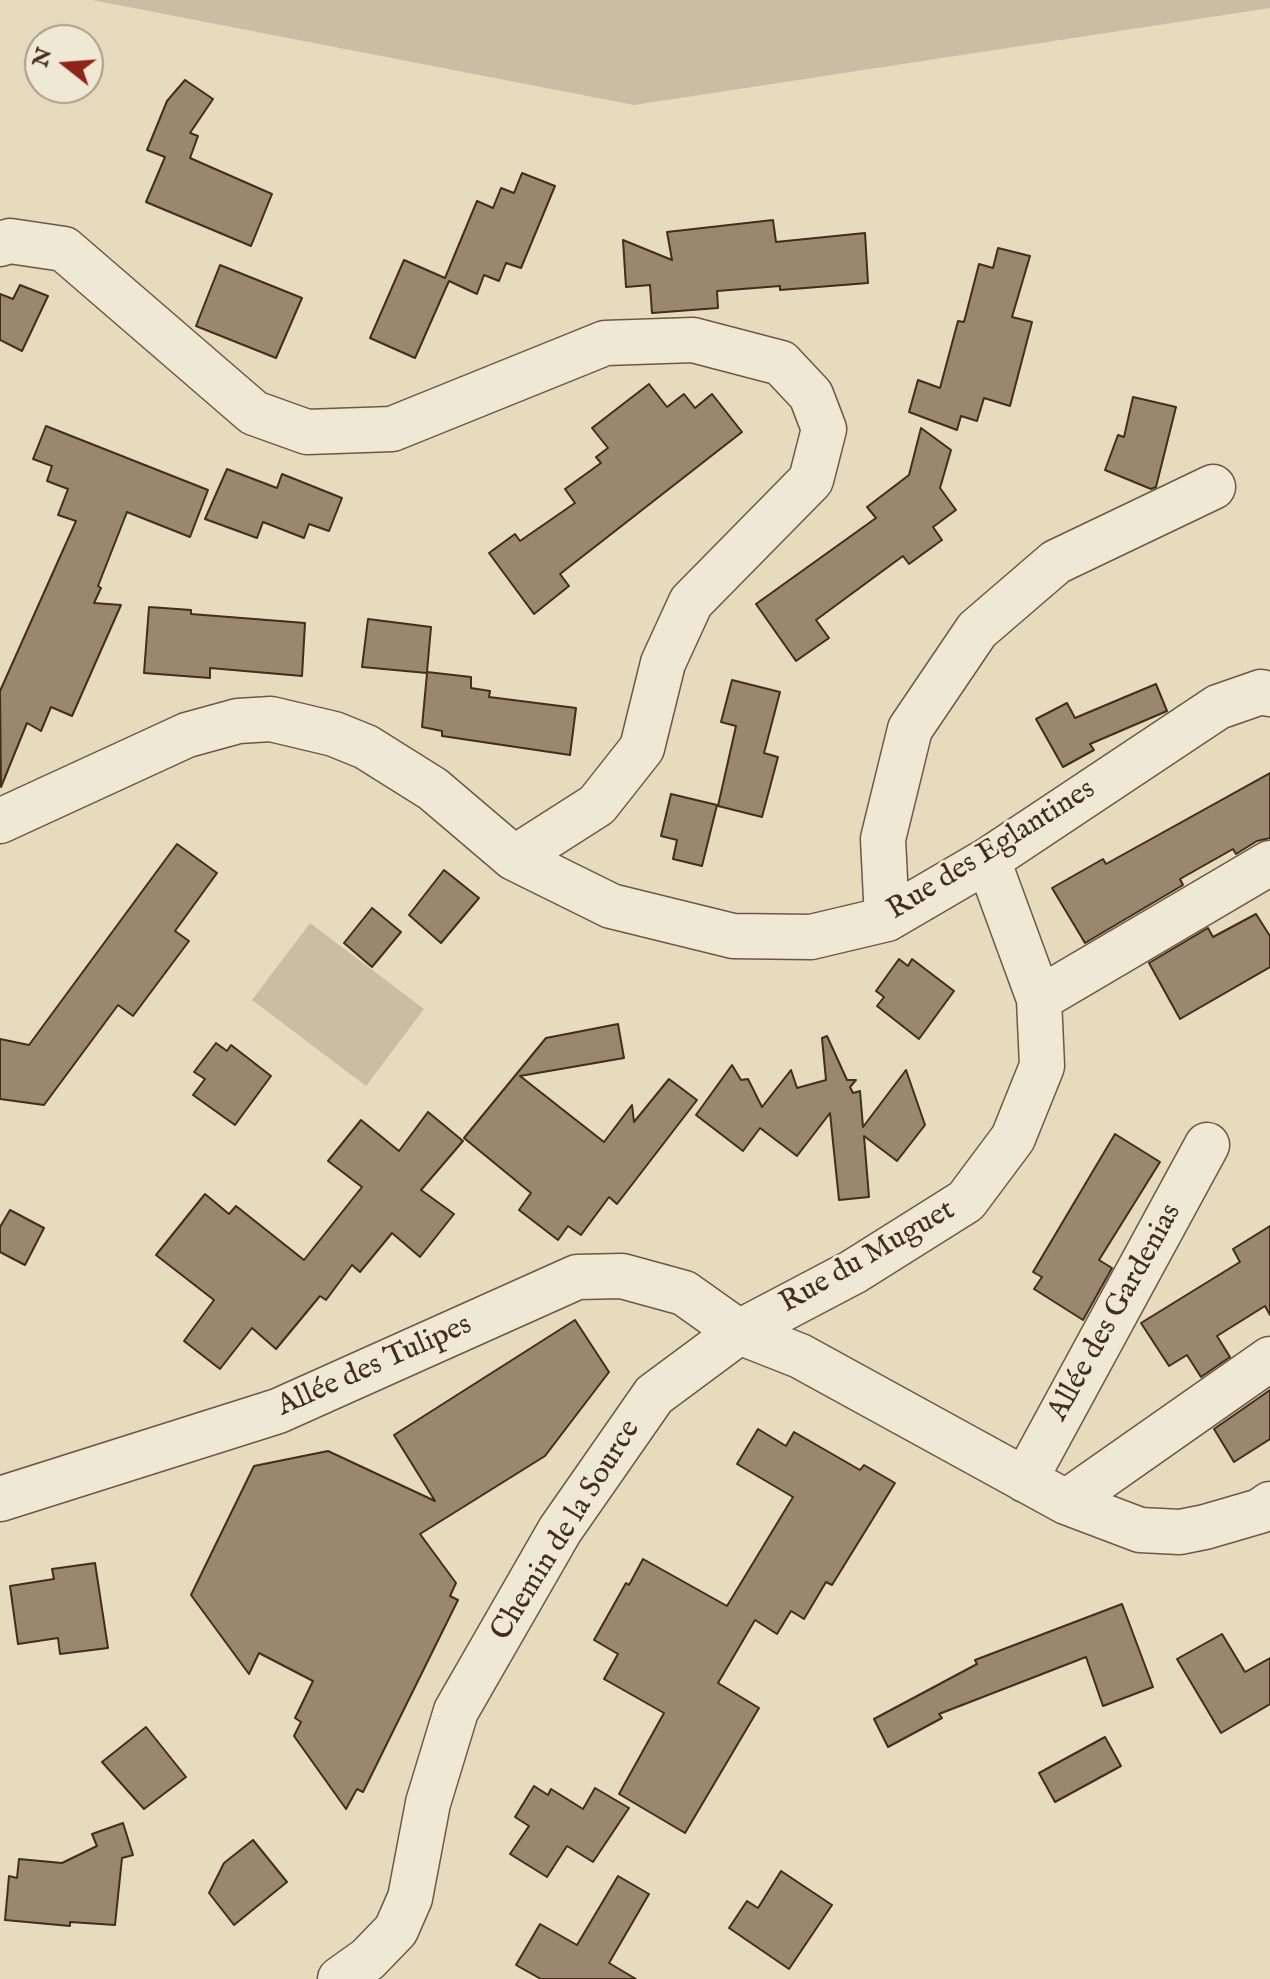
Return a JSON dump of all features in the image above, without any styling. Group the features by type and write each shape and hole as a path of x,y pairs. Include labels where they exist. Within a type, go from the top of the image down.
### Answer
{"street":[{"path":"0,244 10,241 64,249 254,413 307,432 392,429 605,343 693,340 781,363 811,395 824,429 811,480 691,602 663,663 642,748 597,805 514,858"},
{"path":"887,919 883,839 910,729 977,630 1056,562 1213,487"},
{"name":"Rue des Eglantines","path":"0,821 187,735 238,721 271,719 334,734 366,747 433,789 514,858 611,906 733,936 811,937 887,919 988,860 1218,707 1261,692 1270,694"},
{"name":"Rue du Muguet","path":"739,1332 853,1272 966,1201 1013,1138 1042,1066 1039,999 988,860"},
{"path":"1039,999 1270,863"},
{"name":"Allée des Gardenias","path":"1025,1480 1207,1145"},
{"name":"Allée des Tulipes","path":"0,1499 278,1411 577,1277 622,1276 684,1293 739,1332"},
{"path":"739,1332 800,1356 1066,1502 1140,1530 1180,1532 1260,1511 1270,1504"},
{"name":"Chemin de la Source","path":"340,1979 368,1959 396,1930 410,1898 428,1803 456,1711 560,1530 654,1395 739,1332"},
{"path":"1066,1502 1270,1359"}],"shaded area":[{"path":"92,0 1270,0 1270,8 634,105"},
{"path":"310,923 424,1009 366,1086 252,1000"}],"building":[{"path":"185,80 213,99 190,133 198,136 190,158 272,194 251,246 146,202 165,157 147,150 167,101"},
{"path":"522,173 555,186 521,268 506,263 499,281 484,275 477,294 449,281 415,358 370,338 404,260 445,278 477,201 493,208 501,188 514,193"},
{"path":"773,220 776,242 865,233 868,283 717,291 718,308 652,313 650,285 626,287 623,240 672,260 667,232"},
{"path":"998,248 1030,256 1012,317 1032,322 1010,406 984,398 977,421 961,416 957,430 909,412 918,380 940,388 958,321 964,322 979,264 993,268"},
{"path":"220,265 302,298 276,358 196,326"},
{"path":"20,285 48,296 22,351 0,340 0,294 13,299"},
{"path":"649,384 667,407 684,394 695,408 712,394 742,432 560,574 569,586 534,614 489,553 515,534 520,541 575,503 565,489 601,463 596,457 608,448 592,428"},
{"path":"1133,397 1176,407 1156,487 1151,489 1105,470 1118,435 1124,437"},
{"path":"46,426 208,490 190,537 127,512 94,603 121,605 72,716 51,707 41,731 27,723 1,787 0,691 76,521 58,515 68,489 47,481 52,466 33,459"},
{"path":"921,428 951,450 940,488 956,510 933,527 942,540 909,564 903,556 816,620 829,638 796,661 756,604 876,518 867,507 909,475"},
{"path":"227,469 277,488 282,474 342,498 329,531 309,524 304,538 263,522 257,538 205,519"},
{"path":"149,607 191,610 191,614 305,623 302,676 210,668 210,678 144,673"},
{"path":"368,619 431,627 427,672 471,677 471,688 490,691 489,697 576,708 570,755 442,736 442,731 422,727 427,673 362,667"},
{"path":"732,680 780,692 764,753 778,757 762,817 718,806 736,726 721,722"},
{"path":"1156,684 1167,711 1090,744 1094,750 1063,767 1036,719 1067,703 1075,718"},
{"path":"1270,773 1270,838 1257,841 1236,854 1233,849 1180,879 1183,885 1085,943 1052,888 1103,859 1106,864"},
{"path":"671,794 717,805 702,866 673,859 677,840 661,836"},
{"path":"177,844 217,873 175,931 189,941 133,1016 118,1005 44,1105 0,1099 0,1039 29,1045"},
{"path":"444,870 479,898 441,943 409,915"},
{"path":"372,908 401,932 372,967 344,943"},
{"path":"1256,914 1270,936 1270,967 1180,1019 1149,963 1208,928 1213,937"},
{"path":"899,959 908,966 912,959 954,991 919,1039 877,1006 884,997 876,991"},
{"path":"618,1024 624,1058 520,1076 604,1142 632,1105 634,1122 669,1079 697,1100 617,1204 609,1197 581,1235 568,1226 558,1240 519,1210 531,1193 464,1138 546,1038"},
{"path":"827,1036 847,1080 856,1080 850,1087 853,1093 860,1091 863,1127 906,1070 925,1125 897,1161 864,1136 869,1197 839,1200 830,1113 797,1156 760,1128 743,1151 696,1115 732,1065 741,1080 748,1079 762,1107 791,1070 797,1088 826,1080 822,1038"},
{"path":"216,1043 227,1051 231,1045 271,1076 235,1125 193,1095 205,1079 194,1072"},
{"path":"428,1112 463,1141 421,1190 454,1214 420,1257 392,1233 360,1272 352,1265 326,1300 320,1296 276,1349 252,1328 220,1369 184,1341 214,1300 156,1255 205,1194 229,1214 236,1206 304,1260 362,1187 328,1161 361,1120 399,1151"},
{"path":"1115,1134 1160,1162 1099,1260 1112,1268 1083,1320 1034,1289 1042,1277 1033,1272"},
{"path":"10,1210 44,1228 25,1265 0,1252 0,1227"},
{"path":"1270,1226 1270,1315 1265,1306 1217,1336 1230,1357 1201,1377 1187,1355 1169,1366 1141,1323 1240,1262 1233,1249"},
{"path":"575,1320 609,1372 545,1456 420,1534 456,1583 450,1596 458,1600 363,1792 357,1789 346,1809 294,1736 301,1722 295,1718 313,1681 259,1653 249,1674 191,1595 254,1466 328,1451 435,1501 394,1435"},
{"path":"1270,1390 1270,1439 1234,1462 1214,1429"},
{"path":"758,1429 786,1446 794,1432 860,1470 864,1465 895,1483 832,1585 826,1582 804,1619 791,1611 777,1634 755,1620 718,1683 759,1708 685,1833 619,1794 664,1713 604,1679 618,1654 594,1640 643,1559 727,1606 793,1497 737,1464"},
{"path":"95,1563 108,1648 60,1654 58,1638 18,1644 10,1586 54,1579 52,1569"},
{"path":"1122,1604 1153,1687 1103,1706 1086,1657 939,1714 942,1718 888,1747 874,1719 977,1664 975,1660"},
{"path":"1222,1634 1245,1672 1270,1658 1270,1704 1221,1733 1177,1659"},
{"path":"146,1727 186,1777 144,1809 102,1762"},
{"path":"1105,1737 1121,1766 1055,1802 1039,1773"},
{"path":"534,1786 548,1795 551,1789 583,1809 595,1788 629,1808 593,1862 567,1846 547,1877 510,1854 529,1826 515,1817"},
{"path":"123,1823 133,1855 122,1858 115,1925 70,1922 70,1926 5,1920 9,1876 17,1878 19,1859 62,1863 97,1846 92,1834"},
{"path":"253,1840 287,1882 234,1925 209,1893 224,1863"},
{"path":"781,1871 832,1905 789,1969 729,1928 747,1901 758,1908"},
{"path":"618,1876 649,1894 609,1963 636,1979 541,1979 516,1965 540,1924 577,1945"}]}
